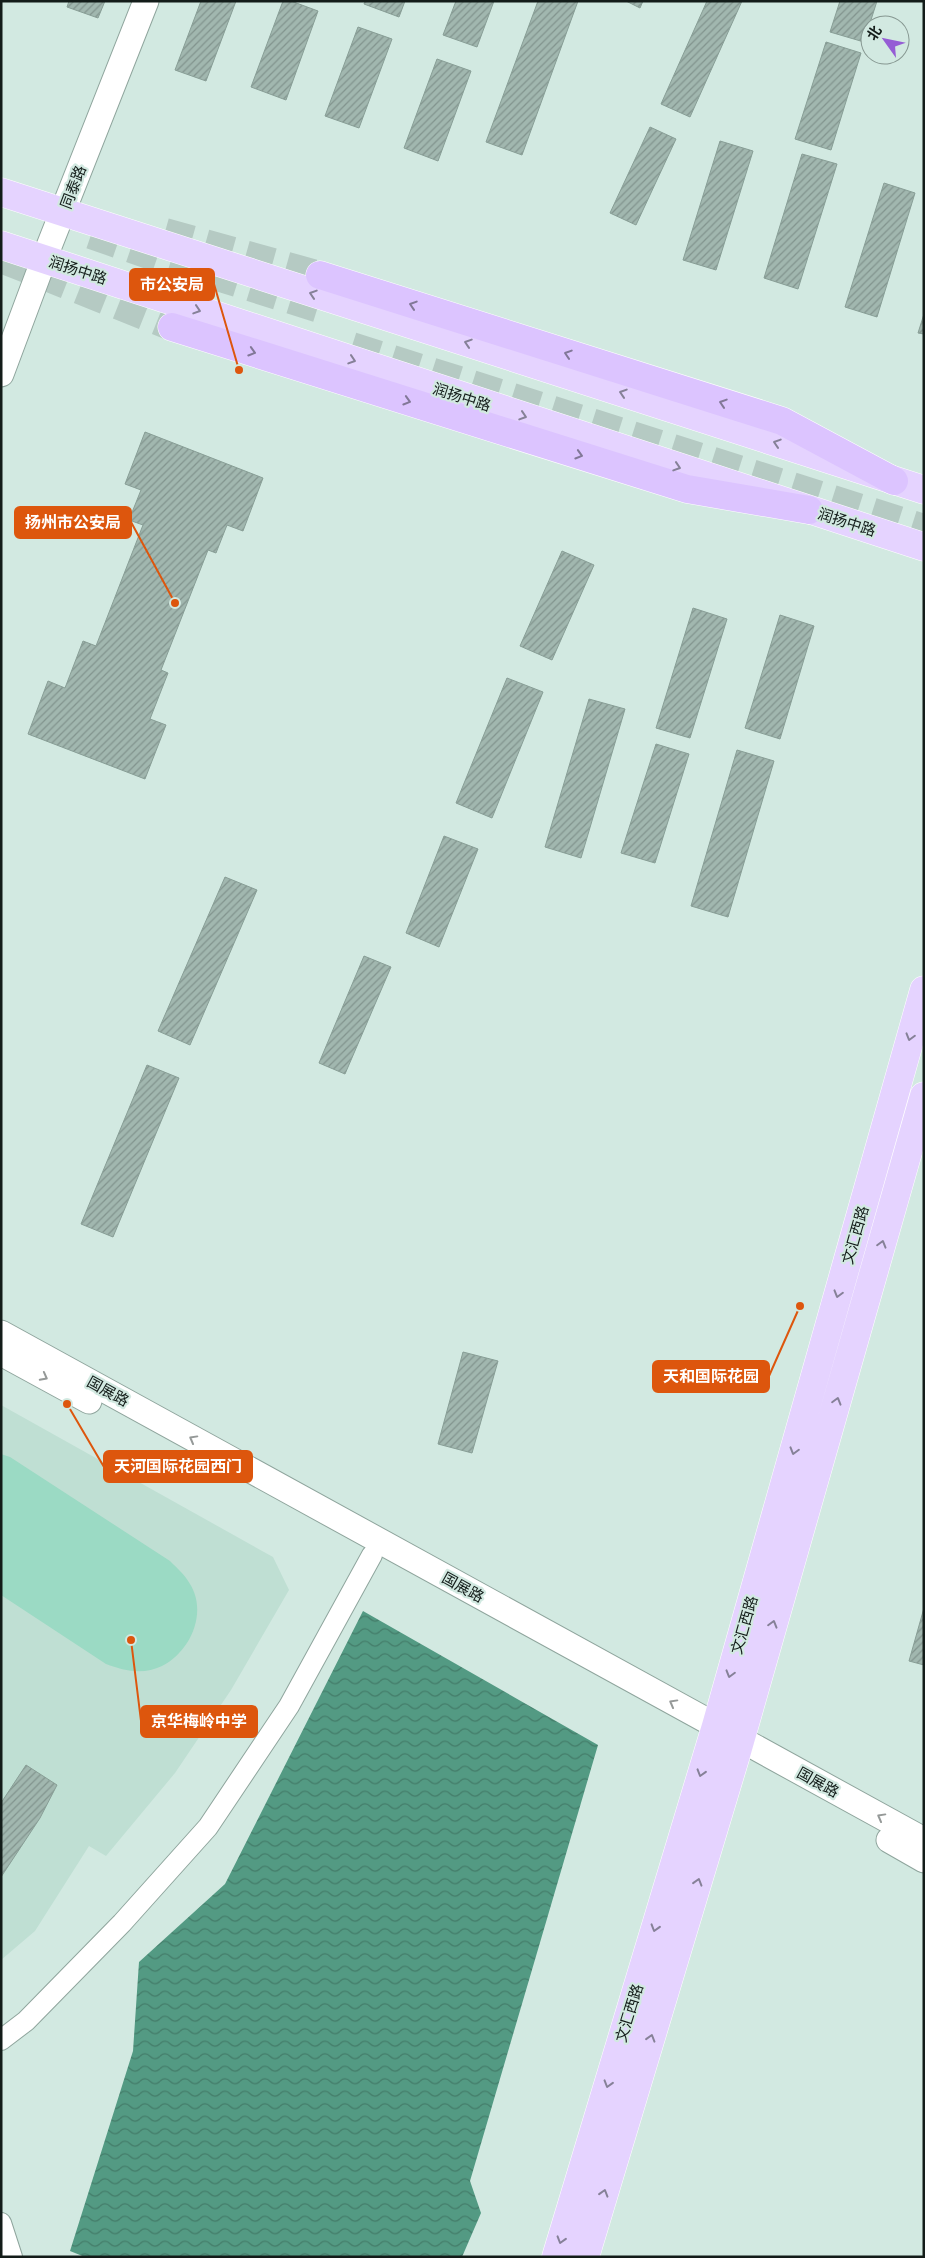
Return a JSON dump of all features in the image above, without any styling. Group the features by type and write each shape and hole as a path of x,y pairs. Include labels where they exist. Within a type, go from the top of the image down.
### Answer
{"highway":[{"path":"320,275 782,421 894,481"},
{"path":"172,327 687,489 809,510"}],"main road":[{"path":"1,192 924,490"},
{"name":"润扬中路","path":"1,245 924,547"},
{"name":"文汇西路","path":"556,2257 713,1734 924,990"},
{"name":"文汇西路","path":"585,2257 738,1747 924,1096"}],"street":[{"name":"同泰路","path":"1,374 44,259 146,1"},
{"name":"国展路","path":"1,1333 713,1734"},
{"name":"国展路","path":"1,1353 372,1554 713,1734 924,1840"},
{"path":"1,2040 26,2021 122,1923 208,1827 289,1706 372,1554"},
{"name":"国展路","path":"738,1747 924,1860"},
{"path":"1,2223 12,2257"}],"shaded area":[{"path":"1,1405 273,1557 289,1590 231,1690 175,1773 106,1856 89,1846 35,1931 1,1960"},
{"path":"1,1454 10,1457 170,1561 183,1575 195,1595 196,1619 188,1642 172,1660 155,1669 141,1671 120,1669 106,1664 1,1595"}],"water":[{"path":"363,1611 598,1745 470,2181 481,2213 462,2257 85,2257 70,2251 133,2051 139,1962 225,1884"}],"building":[{"path":"69,1 105,1 98,18 67,7"},
{"path":"201,1 236,1 206,81 175,70"},
{"path":"283,1 291,1 318,11 286,100 251,87"},
{"path":"365,1 405,1 399,17 364,4"},
{"path":"456,1 494,1 477,47 443,35"},
{"path":"538,1 578,1 522,155 486,142"},
{"path":"626,1 643,1 640,8"},
{"path":"707,1 742,1 690,117 661,104"},
{"path":"840,1 877,1 873,15 860,15 860,41 830,32"},
{"path":"358,27 392,39 359,128 325,116"},
{"path":"826,42 860,53 831,150 795,139"},
{"path":"437,59 471,71 438,161 404,148"},
{"path":"650,127 676,139 636,225 610,213"},
{"path":"720,141 753,151 716,270 683,260"},
{"path":"802,154 837,164 798,289 764,278"},
{"path":"884,183 915,193 877,317 845,307"},
{"path":"924,314 924,334 918,333"},
{"path":"145,432 263,478 243,531 227,525 216,553 208,550 161,670 168,673 150,719 166,725 145,779 28,734 48,681 65,688 83,641 96,646 143,525 129,520 141,490 125,484"},
{"path":"562,551 594,565 552,660 520,646"},
{"path":"693,608 727,619 690,738 656,728"},
{"path":"780,615 814,626 780,739 745,728"},
{"path":"507,678 543,692 492,818 456,803"},
{"path":"589,699 625,709 581,858 545,847"},
{"path":"656,744 689,754 655,863 621,853"},
{"path":"737,750 774,761 728,917 691,906"},
{"path":"444,836 478,849 439,947 406,933"},
{"path":"225,877 257,890 190,1045 158,1031"},
{"path":"364,956 391,967 345,1074 319,1063"},
{"path":"147,1065 179,1078 113,1237 81,1224"},
{"path":"463,1352 498,1361 472,1453 438,1444"},
{"path":"924,1608 924,1665 909,1661"},
{"path":"26,1765 57,1785 40,1818 1,1877 1,1803"}],"tunnel":[{"path":"165,232 320,275"},
{"path":"91,235 166,261 326,311"},
{"path":"1,259 172,327"},
{"path":"352,346 924,528"}],"place":[{"name":"市公安局","path":"239,370"},
{"name":"扬州市公安局","path":"175,603"},
{"name":"天和国际花园","path":"800,1306"},
{"name":"天河国际花园西门","path":"67,1404"},
{"name":"京华梅岭中学","path":"131,1640"}]}
